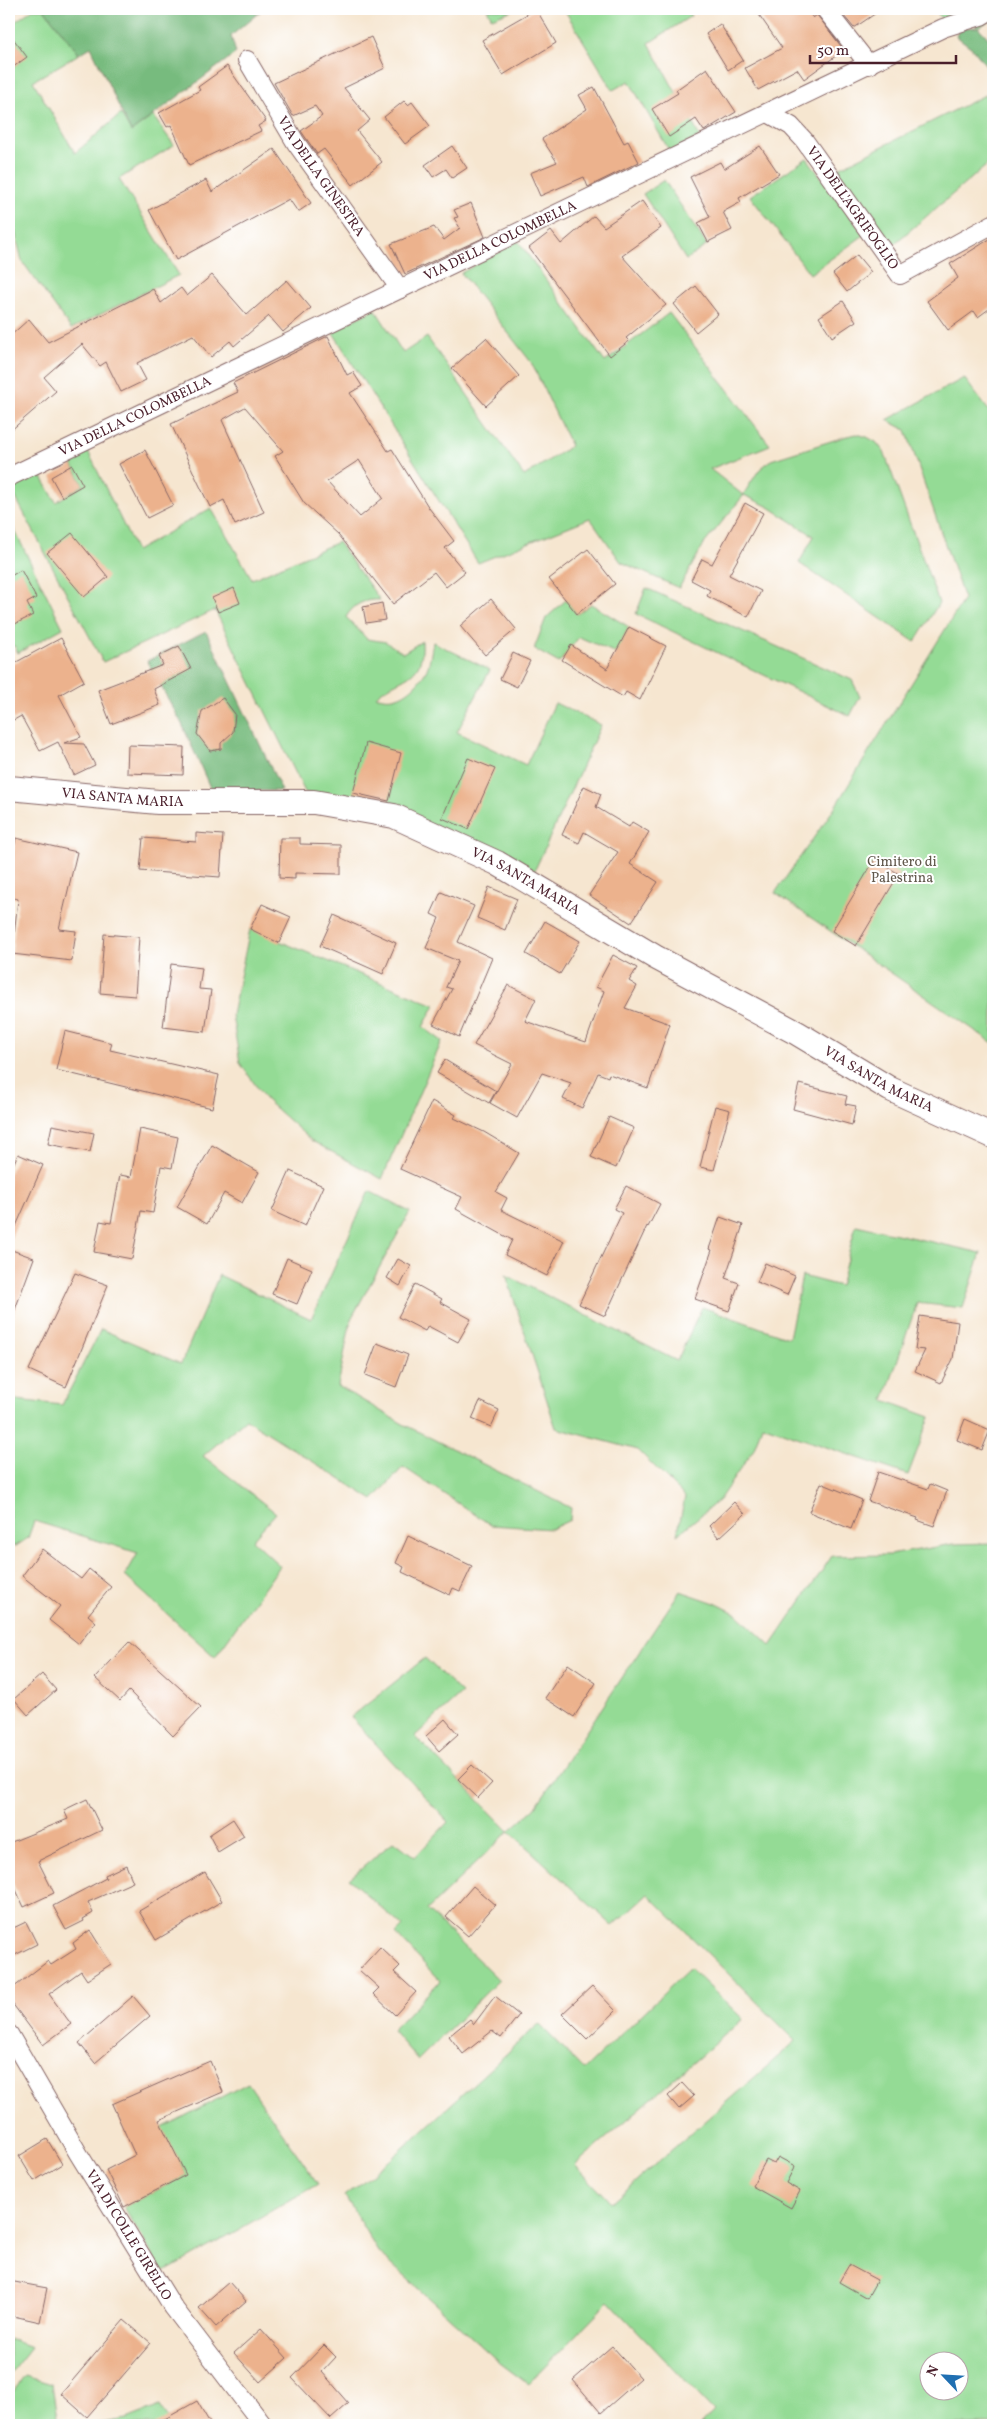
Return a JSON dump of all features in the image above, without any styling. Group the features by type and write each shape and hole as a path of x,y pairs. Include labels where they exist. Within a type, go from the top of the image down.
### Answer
{"street":[{"path":"825,9 869,65"},
{"name":"VIA DELLA COLOMBELLA","path":"9,477 943,28 981,16 993,9"},
{"name":"VIA DELLA GINESTRA","path":"247,60 296,143 400,289"},
{"name":"VIA DELL'AGRIFOGLIO","path":"768,113 791,126 804,140 900,275 993,224"},
{"name":"VIA SANTA MARIA","path":"9,788 158,802 314,802 394,816 497,863 655,957 804,1037 890,1089 993,1136"},
{"name":"VIA DI COLLE GIRELLO","path":"9,2034 78,2153 172,2307 263,2425"}],"green space":[{"path":"33,9 44,9 79,54 33,81 75,153 121,114 131,132 153,116 174,145 119,179 179,275 71,329 22,261 13,223 9,225 9,70 26,57 9,33 9,26"},
{"path":"44,9 263,9 231,36 236,53 131,132 91,47 79,54"},
{"path":"487,9 515,9 492,18"},
{"path":"564,9 687,9 691,16 649,43 700,137 670,152 629,81 613,90"},
{"path":"935,9 993,9 993,19 978,27 962,10 942,20"},
{"path":"978,27 993,43 993,74 972,48 956,36 960,28"},
{"path":"993,91 993,160 888,249 835,170"},
{"path":"807,158 864,235 810,274 750,196"},
{"path":"664,180 707,245 686,260 643,194"},
{"path":"518,241 605,362 669,313 770,445 710,469 743,495 759,470 771,460 857,434 876,442 884,452 939,603 915,642 799,563 814,536 769,507 744,495 704,544 679,588 621,562 590,518 478,563 332,331 375,309 403,353 427,337 524,476 571,446 531,362 461,273"},
{"name":"Cimitero di Palestrina","path":"964,378 993,416 993,1043 775,893 831,813 964,599 906,430 887,420"},
{"path":"86,447 136,551 211,508 252,579 338,542 380,600 369,600 360,603 346,617 367,639 386,642 403,653 422,641 422,654 419,664 414,671 376,696 383,698 397,697 415,685 427,670 433,642 490,670 457,732 526,765 555,703 601,725 533,874 305,792 215,610 103,662 9,485 38,470 56,502 83,485 68,456"},
{"path":"9,519 63,628 18,653 15,646 9,648"},
{"path":"646,588 852,680 860,697 850,716 636,614"},
{"path":"566,600 577,614 591,604 629,627 616,653 579,637 559,663 534,649 546,618"},
{"path":"206,631 282,791 211,790 182,724 147,661"},
{"path":"250,929 435,1005 423,1027 442,1041 382,1179 312,1141 266,1100 240,1063 232,1015"},
{"path":"369,1191 410,1212 351,1319 338,1386 403,1424 571,1508 570,1520 551,1529 491,1525 403,1467 373,1500 246,1419 203,1456 276,1513 252,1540 280,1566 215,1657 125,1576 138,1553 34,1521 28,1538 16,1546 9,1545 9,1395 16,1400 62,1405 101,1329 181,1364 219,1275 311,1319"},
{"path":"856,1225 981,1253 963,1308 917,1303 884,1400 930,1417 908,1475 762,1425 754,1449 719,1500 677,1535 685,1497 638,1450 556,1428 506,1275 677,1361 702,1307 789,1338 802,1276 840,1286"},
{"path":"993,1543 993,2425 701,2425 714,2411 609,2301 528,2384 500,2363 378,2252 345,2196 389,2161 539,2024 584,2070 690,1968 743,2019 575,2165 611,2203 796,2041 648,1894 613,1926 509,1831 535,1808 680,1591 715,1603 737,1614 771,1646 832,1556 890,1555 953,1544"},
{"path":"425,1658 462,1693 415,1736 509,1831 427,1910 499,1980 418,2060 392,2030 440,1981 396,1934 403,1927 349,1879 394,1841 415,1857 448,1822 351,1717"},
{"path":"248,2083 318,2184 163,2273 124,2207 186,2175 162,2128"},
{"path":"9,2339 31,2347 9,2375"},
{"path":"25,2376 52,2384 58,2425 9,2425 9,2397"},
{"path":"160,2406 171,2425 91,2425 127,2419"}],"building":[{"path":"536,9 556,43 503,75 482,40"},
{"path":"755,9 806,9 813,18 817,15 844,50 804,79 797,69 758,90 745,68 782,48"},
{"path":"838,9 882,9 854,28"},
{"path":"720,24 743,60 728,70 706,34"},
{"path":"9,33 27,57 9,70"},
{"path":"371,37 385,68 344,88 370,120 357,131 382,162 353,185 324,149 317,154 301,131 322,116 315,106 293,116 274,83"},
{"path":"227,66 266,121 258,126 261,131 189,165 171,125 167,127 159,113 200,90 198,87"},
{"path":"707,68 736,112 704,131 696,119 669,137 652,109 678,93 676,90"},
{"path":"594,87 624,143 628,141 639,162 588,187 584,177 540,196 530,173 557,162 542,139 587,109 579,95"},
{"path":"404,101 408,105 412,102 430,126 405,144 384,117"},
{"path":"452,146 467,168 452,178 446,169 433,177 425,165"},
{"path":"760,146 779,174 739,198 741,202 723,212 732,230 708,242 698,223 710,217 690,177 720,162 724,169"},
{"path":"274,149 311,203 298,212 289,199 176,260 149,210 206,180 212,192"},
{"path":"642,201 661,228 622,256 666,305 626,338 629,341 610,356 529,248 551,231 561,244 594,216 604,227"},
{"path":"471,203 485,237 405,274 391,244 434,227 444,240 460,228 454,218 458,217 454,210"},
{"path":"993,237 993,306 978,317 974,311 948,330 927,301 958,278 950,264"},
{"path":"857,255 871,272 847,292 833,274"},
{"path":"212,275 247,315 287,280 311,308 283,332 269,316 234,346 230,341 211,357 193,335 137,363 146,380 121,392 106,362 100,366 82,344 44,377 56,391 9,432 9,337 29,319 48,342 153,289 161,303 181,288 187,296"},
{"path":"696,286 718,314 696,332 674,304"},
{"path":"843,301 856,321 832,337 819,317"},
{"path":"328,336 347,375 353,372 362,386 350,393 388,451 392,449 429,508 454,541 445,548 465,572 446,587 434,572 393,604 339,535 304,503 275,456 283,451 245,407 222,420 264,512 235,525 224,500 210,507 171,424 238,392 233,383","holes":["359,460 383,498 360,517 327,481"]},
{"path":"486,338 519,376 486,406 452,368"},
{"path":"145,450 173,505 147,518 119,464"},
{"path":"72,465 83,485 62,497 51,477"},
{"path":"745,503 763,513 729,575 761,591 748,617 707,596 710,590 691,580 702,559 712,564"},
{"path":"72,533 108,577 84,597 47,553"},
{"path":"588,549 615,584 577,614 549,579"},
{"path":"21,570 36,598 27,603 33,615 9,627 9,577"},
{"path":"234,588 240,603 218,612 212,598"},
{"path":"491,599 516,629 485,655 460,626"},
{"path":"382,603 385,620 366,623 363,607"},
{"path":"629,627 666,646 640,700 626,692 623,697 562,660 571,645 607,669"},
{"path":"61,638 84,681 59,695 81,737 64,743 84,744 95,765 74,775 58,742 40,751 21,716 14,720 9,711 9,666"},
{"path":"179,646 191,669 154,689 160,705 111,724 98,690 163,665 159,656"},
{"path":"513,653 530,661 517,687 500,679"},
{"path":"223,698 235,714 233,732 221,743 221,749 210,751 197,734 202,711"},
{"path":"366,743 401,753 389,801 353,793"},
{"path":"128,745 184,747 183,775 127,773"},
{"path":"468,758 495,769 468,829 442,818"},
{"path":"584,786 601,794 596,807 629,827 632,822 649,832 630,864 658,882 631,923 589,895 618,852 584,832 579,843 562,835"},
{"path":"196,833 223,835 220,877 140,871 143,838 196,842"},
{"path":"16,838 77,852 59,929 76,931 72,961 12,954 18,899 9,897 9,874"},
{"path":"280,838 300,838 300,844 341,845 341,874 295,873 295,879 279,878"},
{"path":"875,859 899,874 856,946 832,931"},
{"path":"489,887 517,899 505,930 477,918"},
{"path":"441,892 474,906 458,942 492,958 459,1037 433,1024 452,989 446,987 458,961 426,948 439,918 431,914"},
{"path":"262,904 291,917 279,943 250,929"},
{"path":"334,915 396,943 383,974 320,946"},
{"path":"545,921 580,941 560,974 526,954"},
{"path":"104,934 139,937 135,996 100,993"},
{"path":"613,955 637,968 629,981 637,986 625,1008 670,1024 648,1088 609,1074 608,1077 598,1073 582,1108 563,1099 571,1083 542,1073 517,1118 490,1103 512,1064 474,1045 508,985 536,999 525,1021 586,1042 604,991 596,987"},
{"path":"171,964 202,968 199,989 211,990 205,1032 163,1027"},
{"path":"65,1031 112,1043 110,1050 219,1075 212,1108 56,1070"},
{"path":"445,1060 496,1091 489,1103 437,1073"},
{"path":"799,1084 847,1096 845,1104 856,1106 852,1125 793,1109"},
{"path":"432,1101 456,1115 454,1118 484,1132 519,1153 496,1192 507,1198 501,1210 564,1241 547,1276 505,1255 512,1240 456,1209 462,1197 400,1169"},
{"path":"715,1106 730,1110 714,1170 700,1167"},
{"path":"609,1117 634,1128 616,1168 591,1157"},
{"path":"52,1125 94,1133 90,1152 48,1144"},
{"path":"140,1129 178,1137 172,1168 161,1166 153,1213 141,1211 132,1259 94,1252 100,1221 111,1223 120,1175 131,1177"},
{"path":"212,1145 259,1172 242,1203 224,1193 207,1224 177,1207"},
{"path":"18,1154 43,1165 9,1242 9,1174"},
{"path":"290,1171 323,1186 305,1226 272,1211"},
{"path":"626,1186 660,1204 647,1226 605,1316 579,1304 622,1213 614,1209"},
{"path":"720,1217 743,1225 725,1278 739,1283 729,1311 695,1299 712,1250 709,1249"},
{"path":"9,1249 34,1258 10,1323 9,1323"},
{"path":"287,1258 312,1269 297,1304 272,1294"},
{"path":"398,1259 411,1266 400,1286 387,1278"},
{"path":"765,1263 795,1276 787,1295 757,1282"},
{"path":"75,1273 108,1285 66,1387 29,1370"},
{"path":"415,1284 442,1299 440,1302 471,1319 458,1342 428,1326 425,1331 398,1317"},
{"path":"920,1316 958,1322 953,1359 941,1383 915,1371 925,1350 915,1349"},
{"path":"377,1343 408,1355 396,1387 365,1375"},
{"path":"480,1401 499,1410 491,1427 472,1419"},
{"path":"965,1419 990,1430 982,1450 957,1440"},
{"path":"878,1472 928,1489 930,1484 947,1491 934,1526 917,1520 918,1518 868,1501"},
{"path":"821,1483 862,1500 851,1529 809,1512"},
{"path":"734,1502 745,1514 719,1538 709,1526"},
{"path":"408,1536 472,1566 460,1591 453,1588 450,1595 402,1572 404,1567 396,1563"},
{"path":"42,1549 81,1579 89,1569 111,1587 88,1615 96,1622 79,1644 49,1620 60,1606 22,1576"},
{"path":"129,1642 201,1707 173,1736 129,1691 120,1701 95,1678"},
{"path":"568,1664 596,1683 574,1717 545,1698"},
{"path":"42,1674 56,1690 28,1715 14,1699"},
{"path":"445,1719 458,1734 439,1751 426,1736"},
{"path":"472,1765 492,1783 478,1798 458,1779"},
{"path":"87,1799 102,1830 38,1861 54,1893 24,1907 9,1875 9,1843 68,1819 64,1810"},
{"path":"233,1819 244,1836 218,1852 209,1835"},
{"path":"126,1865 133,1882 88,1902 93,1913 83,1919 84,1921 66,1930 53,1906 106,1878 105,1875"},
{"path":"205,1872 222,1901 156,1940 139,1911"},
{"path":"473,1886 495,1905 468,1936 446,1917"},
{"path":"26,1922 37,1944 9,1958 9,1930"},
{"path":"90,1930 111,1964 87,1980 81,1971 49,1994 71,2024 43,2045 9,1999 9,1991 48,1961 51,1965 76,1949 73,1943"},
{"path":"380,1947 400,1966 394,1972 416,1992 395,2015 373,1994 379,1988 359,1970"},
{"path":"592,1986 616,2011 587,2039 562,2014"},
{"path":"133,1996 150,2016 95,2063 79,2043"},
{"path":"495,1996 519,2015 501,2038 492,2031 463,2054 449,2036 470,2019 474,2024"},
{"path":"210,2061 223,2092 159,2120 186,2175 124,2207 106,2170 135,2155 112,2104"},
{"path":"682,2083 694,2096 679,2109 668,2096"},
{"path":"47,2139 62,2164 34,2181 19,2156"},
{"path":"778,2157 795,2166 786,2183 800,2191 791,2208 752,2186 766,2160 774,2164"},
{"path":"849,2265 877,2280 867,2298 839,2282"},
{"path":"9,2281 47,2288 40,2322 9,2315"},
{"path":"229,2282 246,2301 216,2327 199,2308"},
{"path":"124,2320 151,2343 87,2417 61,2394"},
{"path":"261,2329 287,2358 260,2382 234,2353"},
{"path":"324,2345 336,2357 322,2372 349,2403 331,2419 292,2378"},
{"path":"612,2346 641,2378 601,2413 573,2380"},
{"path":"197,2401 211,2425 154,2425"}]}
